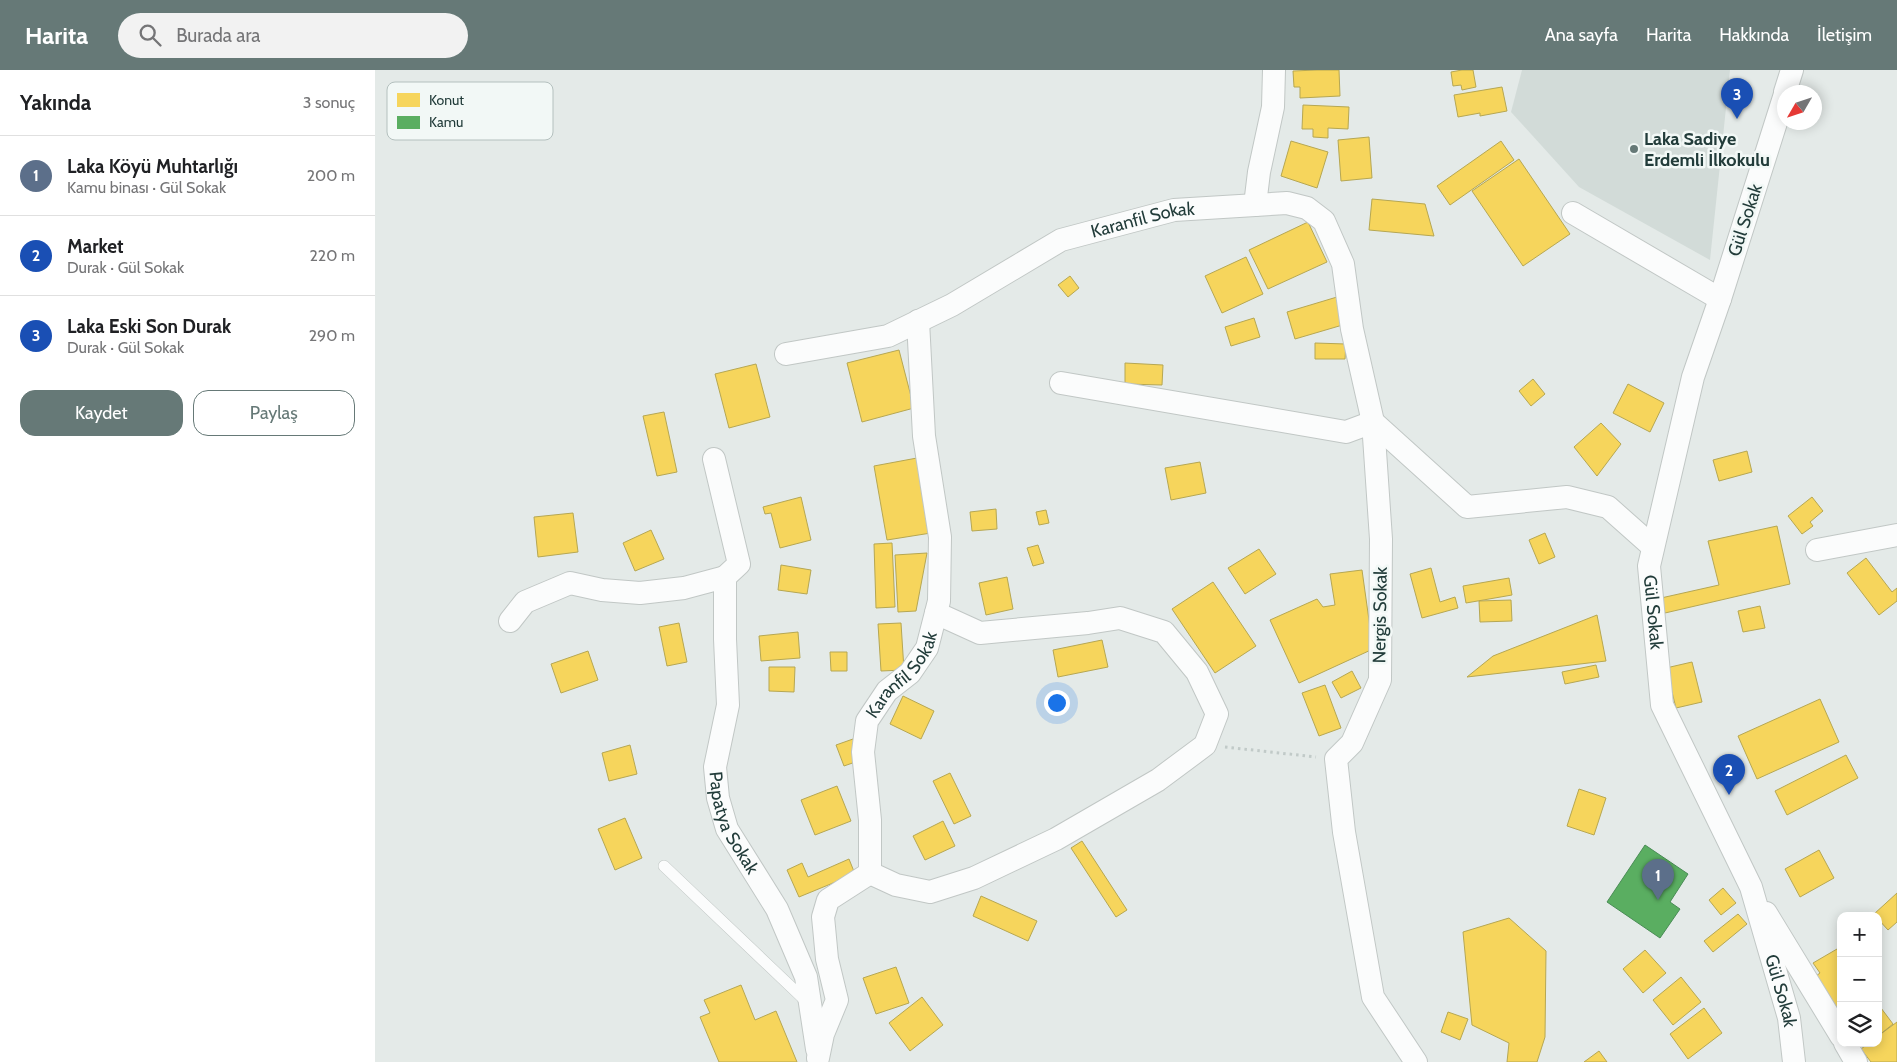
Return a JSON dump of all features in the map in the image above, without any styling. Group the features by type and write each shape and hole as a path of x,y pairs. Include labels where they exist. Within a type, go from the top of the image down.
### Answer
{"street":[{"path":"1255,205 1259,172 1273,107 1274,70"},
{"name":"Gül Sokak","path":"1787,85 1792,70"},
{"name":"Gül Sokak","path":"1777,118 1693,378 1649,566 1662,705 1751,887 1789,1018 1795,1062"},
{"name":"Nergis Sokak","path":"1255,205 1287,203 1307,208 1324,221 1343,264 1352,329 1373,422 1381,539 1379,680 1352,743 1336,759"},
{"name":"Karanfil Sokak","path":"786,354 888,336 952,305 1061,240 1174,210 1255,205"},
{"path":"1573,214 1720,299"},
{"name":"Karanfil Sokak","path":"870,873 870,820 863,752 867,721 887,691 910,673 927,648 939,601 940,537 924,436 917,321"},
{"path":"1061,384 1346,432 1373,422 1467,507 1567,497 1608,507 1653,547"},
{"path":"510,621 525,602 570,583 602,590 640,593 684,588 725,577 739,564 714,459"},
{"path":"1817,550 1897,535"},
{"name":"Papatya Sokak","path":"725,577 728,705 715,767 718,798 727,829 777,909 806,977 819,1060"},
{"path":"819,1060 823,1034 837,1000 827,959 823,917 828,900 870,873 896,885 930,892 974,878 1064,834 1157,780 1205,745 1217,714 1197,672 1163,632 1120,618 1088,623 980,633 936,612"},
{"path":"1336,759 1344,832 1373,997 1416,1062"},
{"path":"1751,887 1837,1029"},
{"path":"1395,1062 1398,1034"},
{"path":"1848,1047 1857,1062"}],"lane":[{"path":"664,866 811,1006"}],"path":[{"path":"1205,745 1336,759"}],"shaded area":[{"name":"Laka Sadiye Erdemli İlkokulu","path":"1522,70 1730,70 1710,260 1579,187 1511,112"}],"building: Konut":[{"path":"1339,70 1340,96 1300,98 1300,87 1294,87 1293,71"},
{"path":"1473,70 1476,87 1462,90 1461,85 1453,86 1451,72"},
{"path":"1502,87 1507,111 1480,116 1480,113 1458,117 1454,95"},
{"path":"1303,105 1349,107 1348,129 1328,128 1328,138 1313,137 1313,129 1302,129"},
{"path":"1369,137 1372,178 1341,181 1338,140"},
{"path":"1291,141 1328,152 1317,188 1281,176"},
{"path":"1501,141 1514,160 1450,205 1437,186"},
{"path":"1519,159 1570,234 1523,266 1472,191"},
{"path":"1372,199 1425,204 1434,236 1369,230"},
{"path":"1308,222 1327,262 1268,289 1249,250"},
{"path":"1246,257 1263,294 1222,313 1205,276"},
{"path":"1070,276 1079,288 1068,297 1058,285"},
{"path":"1337,297 1346,324 1295,339 1287,312"},
{"path":"1254,318 1260,337 1231,346 1225,327"},
{"path":"1315,343 1346,344 1345,359 1315,359"},
{"path":"899,350 914,408 862,422 847,363"},
{"path":"1125,363 1163,365 1162,385 1125,384"},
{"path":"756,364 770,417 729,428 715,374"},
{"path":"1533,379 1545,394 1531,406 1519,391"},
{"path":"1628,384 1664,403 1650,432 1613,413"},
{"path":"664,412 677,472 657,476 643,416"},
{"path":"1601,423 1621,444 1597,476 1574,447"},
{"path":"1747,451 1752,472 1719,481 1713,460"},
{"path":"917,458 931,533 887,540 874,466"},
{"path":"1200,462 1206,493 1171,500 1165,468"},
{"path":"801,497 811,540 780,548 771,513 765,514 763,507"},
{"path":"1812,497 1823,511 1810,522 1813,526 1802,534 1788,516"},
{"path":"996,509 997,529 972,531 970,512"},
{"path":"1046,510 1049,523 1039,525 1036,512"},
{"path":"573,513 578,552 538,557 534,517"},
{"path":"1777,526 1790,584 1665,613 1661,598 1719,585 1708,541"},
{"path":"651,530 664,559 635,571 623,543"},
{"path":"1545,533 1555,557 1539,564 1529,540"},
{"path":"892,543 895,607 876,608 874,544"},
{"path":"1038,545 1044,563 1033,566 1027,548"},
{"path":"1259,549 1276,574 1245,594 1228,568"},
{"path":"927,553 916,611 898,612 895,555"},
{"path":"1866,558 1892,592 1897,588 1897,601 1879,615 1847,573"},
{"path":"781,565 811,570 807,594 778,590"},
{"path":"1431,568 1440,602 1455,597 1458,608 1422,618 1410,574"},
{"path":"1362,570 1373,649 1299,683 1270,620 1317,599 1323,607 1335,605 1330,574"},
{"path":"1007,577 1013,609 986,615 979,583"},
{"path":"1509,578 1512,595 1466,603 1463,586"},
{"path":"1213,582 1256,646 1215,673 1172,609"},
{"path":"1511,600 1512,621 1480,622 1479,601"},
{"path":"1760,606 1765,628 1743,632 1738,611"},
{"path":"1597,615 1606,661 1467,677 1493,656"},
{"path":"679,623 687,662 667,666 659,627"},
{"path":"901,623 904,670 881,671 878,624"},
{"path":"798,632 800,658 761,661 759,636"},
{"path":"1102,640 1108,667 1058,677 1053,650"},
{"path":"588,651 598,680 561,693 551,664"},
{"path":"830,652 847,652 847,671 831,671"},
{"path":"1692,662 1702,702 1676,708 1666,668"},
{"path":"1596,665 1599,677 1565,684 1562,672"},
{"path":"769,667 795,667 794,692 769,691"},
{"path":"1352,671 1361,688 1341,698 1332,682"},
{"path":"1325,685 1341,728 1319,736 1302,693"},
{"path":"903,696 934,711 921,739 890,724"},
{"path":"1820,699 1839,742 1757,779 1738,736"},
{"path":"853,739 861,760 844,766 836,745"},
{"path":"630,745 637,774 609,781 602,753"},
{"path":"1846,755 1858,778 1787,815 1775,791"},
{"path":"950,773 971,816 954,824 933,781"},
{"path":"837,786 851,821 815,835 801,800"},
{"path":"1579,789 1606,798 1594,835 1567,826"},
{"path":"625,818 642,858 615,870 598,829"},
{"path":"943,821 955,846 925,860 913,836"},
{"path":"1082,841 1127,910 1116,917 1071,848"},
{"path":"1819,850 1834,878 1800,897 1785,869"},
{"path":"849,859 855,874 799,897 787,870 802,863 808,877"},
{"path":"1723,888 1736,903 1721,915 1709,900"},
{"path":"1897,893 1897,922 1888,930 1882,923 1882,912 1876,912"},
{"path":"981,896 1037,921 1028,941 973,916"},
{"path":"1738,914 1747,924 1713,952 1704,941"},
{"path":"1509,918 1546,951 1545,1037 1537,1062 1507,1062 1509,1043 1472,1025 1463,932"},
{"path":"1837,949 1837,1023 1812,979 1820,973 1813,963"},
{"path":"1645,950 1666,973 1643,993 1623,969"},
{"path":"896,967 909,1003 876,1014 863,978"},
{"path":"1681,977 1701,1002 1673,1025 1653,1000"},
{"path":"741,985 755,1020 776,1011 797,1062 719,1062 700,1017 710,1013 704,1000"},
{"path":"922,997 943,1025 910,1051 889,1023"},
{"path":"1704,1008 1722,1033 1688,1059 1670,1034"},
{"path":"1882,1009 1893,1024 1882,1033"},
{"path":"1448,1012 1468,1019 1460,1040 1441,1032"},
{"path":"1897,1022 1897,1062 1871,1062 1861,1049 1864,1047 1882,1047 1882,1033"},
{"path":"1599,1051 1607,1062 1584,1062"}],"building: Kamu":[{"path":"1645,845 1688,874 1670,902 1680,909 1660,938 1607,902"}],"place":[{"name":"Laka Eski Son Durak","path":"1737,119"},
{"name":"Laka Sadiye Erdemli İlkokulu","path":"1634,149"},
{"name":"Market","path":"1729,795"},
{"name":"Laka Köyü Muhtarlığı","path":"1658,900"}]}
